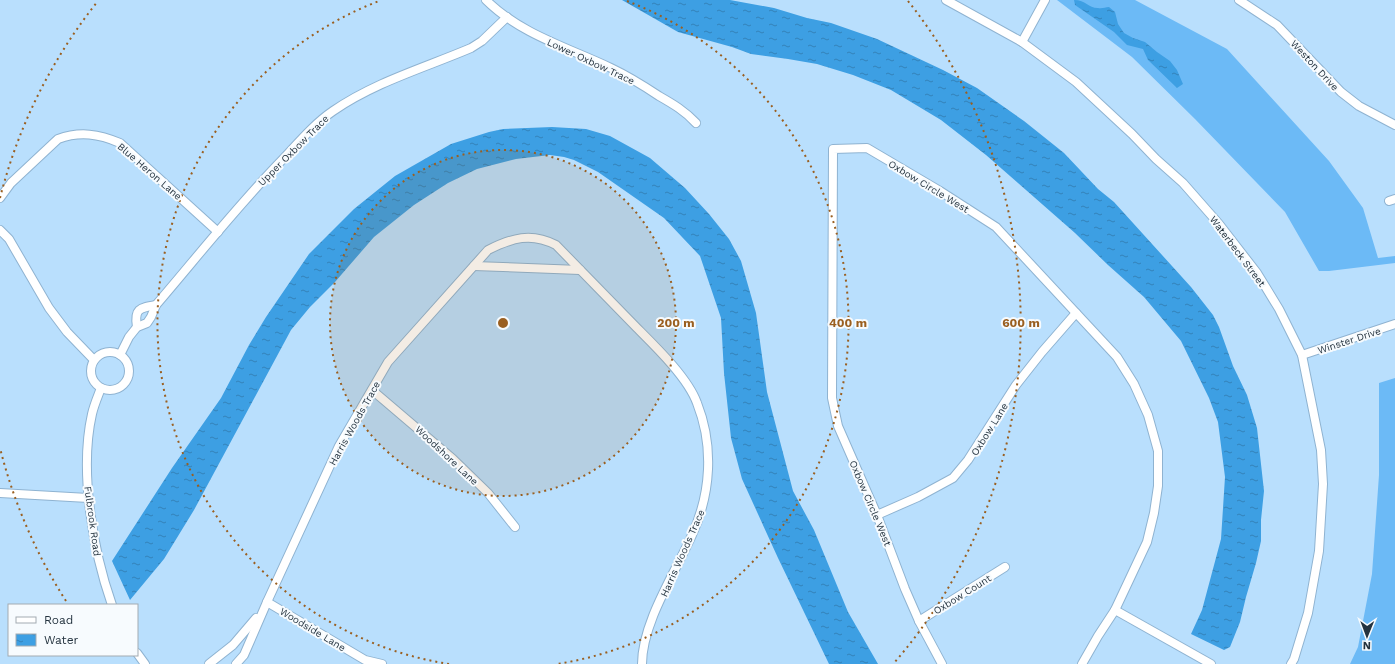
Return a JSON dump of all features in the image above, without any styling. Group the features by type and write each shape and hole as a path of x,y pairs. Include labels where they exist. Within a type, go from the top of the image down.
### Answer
{"street":[{"name":"Lower Oxbow Trace","path":"486,0 507,18 541,38 633,79 686,112 696,123"},
{"name":"Waterbeck Street","path":"946,0 1022,42 1076,82 1183,183 1219,224 1257,272 1279,309 1302,355 1321,450 1323,484 1319,551 1308,613 1294,659 1291,664"},
{"path":"1022,42 1045,0"},
{"name":"Weston Drive","path":"1241,0 1277,25 1341,92 1359,106 1395,124"},
{"name":"Upper Oxbow Trace","path":"120,355 129,337 137,327 147,324 156,305 260,182 311,130 332,112 353,98 382,83 471,48 482,41 507,18"},
{"name":"Blue Heron Lane","path":"0,198 11,183 58,139 68,135 94,134 107,137 120,143 218,232"},
{"name":"Oxbow Circle West","path":"942,664 919,621 877,515 838,426 832,398 833,149 867,148 940,191 996,227 1117,357 1134,384 1148,415 1158,451 1158,486 1154,513 1147,542 1115,610 1082,664"},
{"path":"0,230 9,239 49,308 67,332 94,360"},
{"name":"Harris Woods Trace","path":"236,664 244,655 339,446 388,362 488,250 502,243 534,237 547,240 556,245 666,358 686,383 697,402 704,424 708,445 709,467 703,506 692,534 651,621 645,642 642,664"},
{"path":"474,266 580,270"},
{"name":"Upper Oxbow Trace","path":"137,327 135,317 137,311 143,307 156,305"},
{"name":"Oxbow Lane","path":"877,515 918,497 952,478 968,460 1016,385 1076,313"},
{"name":"Winster Drive","path":"1302,355 1395,324"},
{"path":"108,352 117,353 120,355 124,357 128,364 129,372 127,380 122,386 114,390 105,390 95,384 91,374 91,368 94,360 102,354 108,352"},
{"name":"Fulbrook Road","path":"101,388 92,413 89,436 87,464 88,498 98,558 112,604"},
{"name":"Woodshore Lane","path":"372,390 453,459 488,493 515,527"},
{"path":"0,493 88,498"},
{"name":"Oxbow Count","path":"919,621 1005,568"},
{"name":"Harris Woods Trace","path":"209,664 233,645 252,624 267,602"},
{"name":"Woodside Lane","path":"267,602 365,660 382,664"},
{"path":"1115,610 1210,664"},
{"path":"138,654 145,664"}],"shaded area":[{"path":"1057,0 1135,0 1227,49 1329,161 1363,208 1378,258 1395,256 1395,263 1319,271 1285,212 1195,119 1132,57"},
{"path":"1395,378 1395,664 1350,664 1358,647 1372,574 1379,475 1379,383"}],"water":[{"path":"622,0 730,0 774,8 807,18 831,23 877,39 943,70 977,88 1024,121 1064,153 1098,189 1114,202 1191,287 1213,315 1219,327 1233,366 1247,395 1257,428 1264,491 1261,520 1261,541 1240,622 1230,647 1224,650 1191,634 1202,610 1221,539 1225,477 1218,422 1209,398 1181,341 1144,297 1075,233 986,155 941,120 891,90 853,75 817,64 751,54 732,47 678,32"},
{"path":"1074,0 1081,1 1095,8 1109,7 1115,12 1118,24 1124,33 1145,42 1170,61 1177,70 1183,84 1177,88 1148,60 1143,49 1127,45 1114,32 1075,5"},
{"path":"552,127 586,129 610,136 650,158 685,188 729,239 741,261 756,313 767,392 793,491 814,530 848,612 878,664 829,664 742,479 731,438 724,373 721,318 700,256 664,218 598,172 574,160 550,155 516,159 477,169 448,183 414,205 374,237 291,330 194,510 164,559 130,600 112,561 172,468 221,398 249,345 266,317 309,254 354,209 395,176 451,144 503,129"}]}
